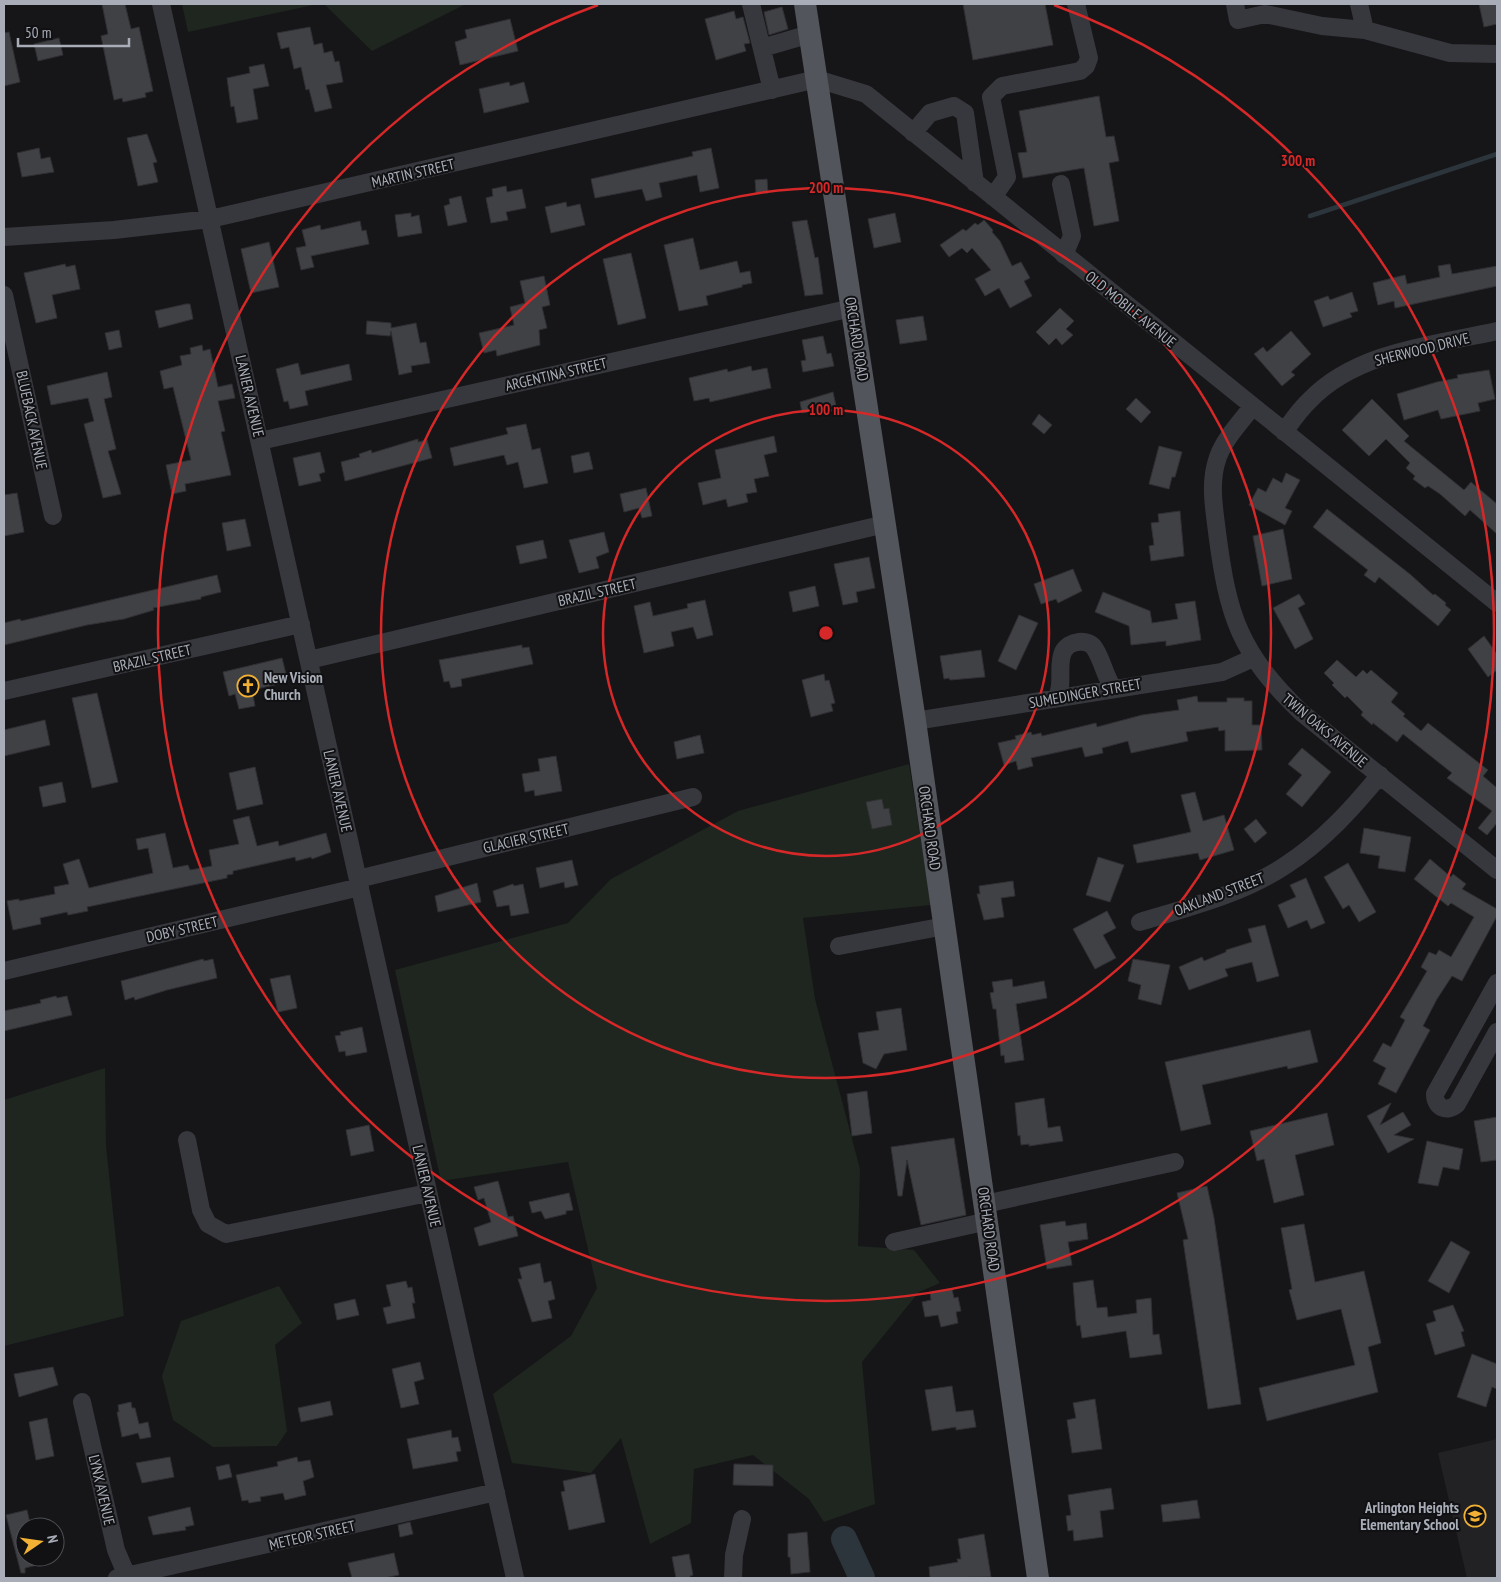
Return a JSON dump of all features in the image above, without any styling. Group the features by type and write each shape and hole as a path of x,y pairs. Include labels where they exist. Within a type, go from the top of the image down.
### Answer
{"main road":[{"path":"805,4 817,79"},
{"name":"ORCHARD ROAD","path":"817,79 945,926 1038,1578"}],"street":[{"name":"LANIER AVENUE","path":"161,4 515,1578"},
{"path":"751,4 772,90"},
{"path":"993,197 1007,176 992,97 1002,86 1080,71 1086,66 1089,58 1076,4"},
{"path":"1234,4 1238,20 1264,14 1322,26 1365,30 1450,53 1497,54"},
{"path":"1359,4 1365,30"},
{"path":"762,48 810,34"},
{"name":"MARTIN STREET","path":"4,237 114,230 210,220 817,79"},
{"name":"OLD MOBILE AVENUE","path":"817,79 866,94 1168,340 1497,603"},
{"path":"913,133 930,113 954,106 965,113 975,184"},
{"path":"1061,184 1072,236 1064,255"},
{"name":"BLUEBACK AVENUE","path":"4,295 52,516"},
{"name":"ARGENTINA STREET","path":"260,442 852,308"},
{"name":"SHERWOOD DRIVE","path":"1284,432 1310,399 1350,371 1399,353 1497,331"},
{"name":"TWIN OAKS AVENUE","path":"1252,407 1222,449 1213,477 1212,492 1229,602 1237,626 1253,658 1277,690 1302,713 1497,870"},
{"name":"BRAZIL STREET","path":"309,660 885,524"},
{"name":"BRAZIL STREET","path":"4,691 301,624"},
{"path":"1057,697 1061,682 1063,652 1067,646 1078,642 1086,642 1095,648 1108,681 1114,688"},
{"name":"SUMEDINGER STREET","path":"914,721 1222,672 1253,658"},
{"name":"OAKLAND STREET","path":"1140,922 1230,893 1286,866 1344,818 1380,775"},
{"name":"GLACIER STREET","path":"359,882 693,797"},
{"name":"DOBY STREET","path":"4,971 359,882"},
{"path":"839,946 945,926"},
{"path":"1497,983 1435,1094 1435,1101 1439,1107 1445,1109 1452,1108 1457,1104 1497,1032"},
{"path":"187,1140 201,1210 208,1224 226,1234 428,1193"},
{"path":"894,1242 987,1213 1175,1162"},
{"name":"LYNX AVENUE","path":"82,1402 122,1577"},
{"name":"METEOR STREET","path":"122,1577 496,1492"},
{"path":"733,1578 734,1555 742,1519"}],"shaded area":[{"path":"182,4 318,4 188,32"},
{"path":"324,4 466,4 372,51"},
{"path":"909,764 931,905 803,918 815,999 860,1169 858,1246 914,1250 940,1283 919,1292 862,1362 875,1504 824,1522 809,1499 753,1455 694,1469 691,1523 650,1544 621,1438 591,1473 512,1463 493,1394 571,1336 597,1288 568,1162 441,1181 395,970 568,923 611,879 738,811"},
{"path":"105,1068 106,1146 124,1316 4,1346 4,1100"},
{"path":"279,1286 302,1323 275,1345 287,1431 277,1446 213,1447 173,1420 162,1376 181,1321"},
{"name":"Arlington Heights Elementary School","path":"1497,1439 1497,1578 1467,1578 1438,1453"}],"building":[{"path":"102,4 125,4 131,29 139,27 153,91 145,93 146,97 123,102 122,98 114,100 101,36 108,34"},
{"path":"963,4 1045,4 1053,45 973,60"},
{"path":"1479,4 1497,4 1497,24 1484,27"},
{"path":"782,7 788,29 769,35 764,12"},
{"path":"734,11 736,19 743,17 750,43 744,44 746,51 716,60 705,19"},
{"path":"510,19 518,51 460,65 455,42 467,38 465,30"},
{"path":"310,27 314,45 322,43 324,53 332,51 335,62 339,61 343,82 326,85 332,108 315,112 309,89 306,90 301,67 294,69 289,47 281,49 277,33"},
{"path":"9,32 20,82 4,86 4,33"},
{"path":"59,38 63,55 38,61 34,44"},
{"path":"264,64 269,86 253,89 258,119 237,123 234,106 231,107 227,78 250,73 249,67"},
{"path":"509,82 510,86 524,82 529,102 484,113 479,89"},
{"path":"1099,96 1106,137 1114,136 1119,161 1109,163 1119,221 1094,226 1084,168 1023,178 1018,153 1027,152 1019,111"},
{"path":"147,134 157,162 153,163 158,182 138,186 127,138"},
{"path":"39,148 41,159 50,157 54,172 22,177 17,153"},
{"path":"711,148 719,188 700,192 697,175 659,183 662,197 646,201 642,189 595,198 591,179 693,156 692,152"},
{"path":"767,179 768,193 756,193 755,180"},
{"path":"506,186 507,192 522,189 526,208 506,212 508,220 491,223 486,198 493,196 492,189"},
{"path":"461,196 467,222 448,226 444,206 450,204 449,199"},
{"path":"566,202 567,207 580,204 585,225 551,233 545,207"},
{"path":"411,213 411,217 419,215 422,233 398,237 395,215"},
{"path":"895,213 901,242 874,248 868,219"},
{"path":"807,220 815,258 818,257 823,294 805,296 792,222"},
{"path":"984,220 1000,241 1012,266 1021,262 1030,278 1024,281 1032,296 1010,308 999,288 985,296 975,279 991,270 972,248 967,253 962,248 949,257 940,245 963,229 966,231 975,223 978,225"},
{"path":"360,221 362,231 366,230 369,244 311,256 314,267 301,270 296,248 306,246 302,230 320,225 321,230"},
{"path":"693,238 700,270 737,261 740,273 750,271 752,283 706,296 708,305 679,311 664,245"},
{"path":"269,242 279,287 251,293 241,249"},
{"path":"631,253 646,318 618,325 603,259"},
{"path":"65,264 66,267 75,265 80,289 52,295 57,318 36,323 24,273"},
{"path":"1450,264 1452,274 1497,266 1497,286 1395,308 1394,301 1378,305 1373,283 1405,275 1407,284 1440,277 1438,266"},
{"path":"544,276 550,305 542,307 547,328 539,330 540,345 497,356 496,350 484,353 479,333 514,325 510,307 525,303 520,281"},
{"path":"1352,292 1358,311 1350,313 1352,317 1323,327 1314,301 1328,296 1330,300"},
{"path":"190,304 193,319 159,328 155,311"},
{"path":"1060,308 1074,321 1066,329 1073,335 1062,345 1056,338 1049,345 1036,332"},
{"path":"923,316 927,340 900,344 896,320"},
{"path":"367,321 391,323 391,328 416,323 420,343 426,342 430,363 411,366 412,372 399,375 391,331 390,336 366,334"},
{"path":"119,330 122,347 109,350 105,333"},
{"path":"1291,331 1311,354 1291,372 1295,375 1282,386 1254,354 1263,347 1267,352"},
{"path":"823,336 827,354 831,353 834,366 803,372 801,361 806,360 802,340"},
{"path":"202,345 203,351 210,349 218,387 232,384 235,398 218,401 225,431 221,432 231,475 185,484 186,491 172,494 166,465 191,460 173,387 164,389 160,371 182,365 180,356 191,354 190,348"},
{"path":"298,363 301,375 349,364 352,380 305,391 308,405 290,409 288,401 284,402 276,369"},
{"path":"751,366 752,371 767,368 771,388 710,402 709,398 694,401 689,378 727,369 728,372"},
{"path":"1489,370 1495,399 1478,403 1480,411 1441,419 1438,410 1404,420 1397,394 1458,378 1457,375"},
{"path":"107,372 112,397 104,399 116,449 108,451 121,494 103,498 84,424 94,421 88,398 51,405 47,386"},
{"path":"833,392 836,406 802,413 800,402"},
{"path":"1136,398 1151,412 1141,423 1126,409"},
{"path":"1372,399 1409,436 1404,441 1464,490 1471,482 1497,504 1497,534 1470,510 1465,516 1440,494 1428,486 1425,488 1413,479 1415,476 1406,468 1410,463 1386,439 1369,456 1342,430"},
{"path":"1039,414 1052,425 1044,434 1032,424"},
{"path":"526,424 532,450 540,448 548,483 524,488 518,462 507,465 504,455 454,466 450,448 508,434 506,428"},
{"path":"774,436 777,452 764,455 769,476 754,479 757,492 746,494 748,502 728,507 726,499 703,505 698,483 721,478 715,450"},
{"path":"418,439 418,442 427,440 432,458 345,481 341,462 360,457 359,454 371,450 372,453"},
{"path":"1159,446 1182,452 1175,477 1172,477 1169,489 1149,484"},
{"path":"320,452 325,472 319,474 321,481 299,486 293,458"},
{"path":"589,452 593,469 574,473 571,456"},
{"path":"1286,473 1300,480 1285,508 1292,511 1285,525 1249,505 1258,488 1266,492 1273,478 1282,483"},
{"path":"646,488 652,516 642,518 639,508 624,512 620,494"},
{"path":"17,493 24,532 4,536 4,495"},
{"path":"1327,509 1411,575 1433,595 1435,594 1446,603 1445,605 1451,610 1438,626 1379,577 1375,583 1364,575 1368,570 1313,527"},
{"path":"1180,511 1184,556 1151,561 1149,546 1154,545 1151,523 1159,522 1158,514"},
{"path":"245,519 251,546 227,551 222,523"},
{"path":"1283,529 1292,579 1262,586 1253,536"},
{"path":"604,532 609,552 596,557 599,568 579,573 569,540"},
{"path":"543,540 547,558 520,564 516,546"},
{"path":"869,557 875,588 856,592 858,602 843,605 834,564"},
{"path":"1073,569 1082,591 1058,603 1056,599 1041,604 1034,584"},
{"path":"217,575 221,592 201,597 201,599 153,608 154,610 124,619 87,625 4,645 4,623 20,619 21,621"},
{"path":"815,586 819,606 793,612 789,592"},
{"path":"1103,592 1150,611 1152,623 1178,619 1175,604 1195,601 1201,640 1166,646 1166,641 1131,645 1129,626 1095,612"},
{"path":"1299,594 1305,604 1298,608 1313,639 1295,649 1273,608"},
{"path":"705,600 713,635 697,639 693,627 671,632 674,646 644,653 634,606 650,602 653,616 688,608 687,604"},
{"path":"1019,615 1038,623 1016,670 998,661"},
{"path":"1484,636 1497,654 1497,670 1488,677 1468,649"},
{"path":"522,645 522,648 529,647 533,664 461,679 462,686 451,688 449,681 444,682 439,660"},
{"path":"981,650 985,677 944,679 940,656"},
{"name":"New Vision Church","path":"282,658 288,682 252,690 255,706 239,709 235,694 229,696 223,672"},
{"path":"1337,660 1356,677 1363,670 1367,674 1371,670 1398,693 1391,702 1405,714 1403,716 1421,731 1428,723 1488,770 1483,776 1497,788 1497,823 1487,835 1478,828 1492,811 1447,778 1452,773 1403,734 1397,742 1373,723 1372,725 1361,715 1363,712 1347,696 1345,698 1332,685 1334,683 1324,673"},
{"path":"824,674 825,681 829,680 835,703 831,704 833,711 811,717 802,680"},
{"path":"97,693 118,782 92,788 72,698"},
{"path":"1197,696 1198,702 1227,702 1227,698 1244,698 1244,701 1252,701 1252,725 1261,725 1262,750 1225,751 1225,730 1219,731 1218,727 1186,732 1188,741 1131,753 1128,741 1102,748 1103,753 1085,757 1082,747 1031,758 1033,766 1018,770 1016,761 1004,765 998,743 1016,739 1015,736 1031,732 1032,735 1041,733 1042,736 1096,723 1097,727 1142,715 1179,710 1177,700"},
{"path":"45,720 50,745 4,756 4,730"},
{"path":"700,735 704,753 677,759 674,742"},
{"path":"1302,748 1331,772 1302,807 1286,794 1302,775 1288,764"},
{"path":"556,756 562,791 535,796 534,790 525,792 522,774 540,771 538,759"},
{"path":"255,767 263,804 237,810 229,773"},
{"path":"62,782 66,802 43,807 39,787"},
{"path":"1195,792 1203,821 1224,815 1234,850 1200,860 1198,853 1137,863 1133,845 1191,832 1181,795"},
{"path":"882,799 884,809 889,808 892,825 872,829 866,802"},
{"path":"249,816 257,846 278,841 279,846 326,833 331,852 312,859 311,857 296,861 295,857 233,871 233,874 227,875 227,878 87,907 88,911 68,915 67,912 40,918 41,924 13,930 7,901 19,899 19,901 55,894 54,887 69,884 63,864 79,859 89,888 153,873 148,848 138,850 136,839 165,833 173,868 188,865 190,870 212,866 209,850 239,844 233,820"},
{"path":"1256,819 1267,833 1255,843 1244,829"},
{"path":"1364,828 1411,837 1405,872 1378,868 1380,856 1360,853"},
{"path":"1098,857 1124,865 1110,902 1086,895"},
{"path":"1430,859 1451,877 1453,874 1466,884 1462,889 1497,909 1497,916 1462,981 1452,976 1437,999 1423,1026 1430,1030 1396,1093 1378,1084 1386,1068 1373,1061 1383,1043 1391,1047 1405,1020 1400,1017 1427,971 1421,967 1429,952 1436,955 1439,950 1451,957 1474,917 1451,903 1448,906 1414,879"},
{"path":"572,860 578,885 565,888 564,882 540,888 536,868"},
{"path":"1348,863 1376,912 1359,922 1349,905 1343,909 1324,877"},
{"path":"1306,878 1325,923 1311,929 1307,920 1288,928 1278,905 1296,897 1290,885"},
{"path":"1013,881 1015,896 1001,898 1004,917 984,920 977,894 980,894 979,886"},
{"path":"477,883 481,902 438,912 435,896"},
{"path":"513,884 514,886 523,884 529,913 511,916 509,905 497,907 493,891"},
{"path":"1107,911 1116,928 1103,935 1116,958 1095,969 1073,929"},
{"path":"1265,925 1279,976 1257,982 1252,962 1225,969 1228,976 1189,990 1179,967 1202,957 1204,961 1226,952 1226,950 1252,942 1248,929"},
{"path":"203,959 204,961 213,959 217,978 135,1000 134,997 125,1000 121,981"},
{"path":"1133,959 1170,965 1161,1005 1138,999 1141,985 1128,981"},
{"path":"290,975 297,1008 278,1012 270,979"},
{"path":"1012,979 1013,987 1044,981 1047,998 1016,1004 1024,1060 1005,1063 1004,1055 1001,1056 996,1009 993,1009 990,993 994,992 992,982"},
{"path":"56,996 57,998 67,996 72,1015 4,1031 4,1011 41,1003 40,1000"},
{"path":"901,1008 907,1050 884,1054 876,1069 863,1063 858,1033 879,1030 876,1012"},
{"path":"362,1027 367,1052 346,1056 345,1051 339,1052 335,1036 341,1035 340,1032"},
{"path":"1310,1030 1318,1062 1288,1069 1287,1066 1202,1085 1211,1124 1181,1131 1165,1062"},
{"path":"867,1091 872,1133 852,1136 847,1094"},
{"path":"1044,1098 1048,1128 1060,1126 1063,1141 1029,1146 1029,1144 1021,1145 1020,1135 1018,1136 1015,1103"},
{"path":"1391,1103 1380,1125 1403,1112 1411,1125 1394,1135 1414,1139 1388,1153 1367,1116"},
{"path":"1327,1113 1334,1145 1295,1155 1304,1195 1274,1203 1264,1159 1257,1161 1250,1131"},
{"path":"1497,1117 1497,1160 1481,1162 1474,1121"},
{"path":"369,1125 374,1151 351,1156 346,1130"},
{"path":"954,1138 966,1215 921,1225 907,1160 902,1196 898,1196 891,1147"},
{"path":"1427,1141 1463,1149 1459,1170 1443,1167 1438,1186 1418,1183"},
{"path":"498,1181 508,1217 513,1216 518,1236 479,1246 474,1228 491,1222 484,1198 478,1200 474,1187"},
{"path":"1207,1186 1214,1218 1241,1404 1208,1409 1183,1240 1188,1239 1177,1193"},
{"path":"569,1193 573,1210 566,1211 566,1214 545,1219 541,1211 532,1213 529,1202"},
{"path":"1065,1221 1066,1226 1086,1223 1088,1239 1068,1242 1072,1265 1047,1269 1040,1225"},
{"path":"1304,1224 1315,1282 1364,1271 1381,1343 1368,1347 1378,1392 1267,1421 1259,1388 1355,1365 1341,1309 1297,1320 1289,1290 1292,1289 1281,1228"},
{"path":"1451,1241 1470,1252 1449,1293 1428,1281"},
{"path":"540,1263 544,1283 551,1281 555,1299 548,1301 552,1318 532,1322 518,1279 522,1279 519,1268"},
{"path":"1093,1280 1097,1308 1107,1307 1108,1317 1137,1313 1136,1300 1151,1298 1153,1335 1159,1334 1162,1354 1130,1358 1126,1331 1082,1338 1080,1325 1077,1326 1076,1321 1073,1283"},
{"path":"406,1281 408,1288 412,1287 415,1303 412,1303 415,1318 387,1324 383,1308 391,1306 386,1285"},
{"path":"952,1289 954,1298 958,1297 961,1311 956,1312 958,1323 941,1327 938,1315 925,1317 922,1302 931,1300 930,1293"},
{"path":"355,1299 359,1315 337,1320 334,1304"},
{"path":"1453,1305 1464,1331 1461,1332 1465,1346 1435,1355 1426,1324 1436,1321 1433,1311"},
{"path":"1472,1354 1497,1364 1497,1389 1492,1387 1486,1407 1457,1397"},
{"path":"420,1362 424,1379 414,1382 419,1404 401,1408 392,1369"},
{"path":"53,1367 58,1385 19,1397 14,1374"},
{"path":"952,1386 956,1412 973,1410 976,1427 956,1430 956,1427 932,1431 925,1390"},
{"path":"1095,1399 1102,1449 1072,1453 1067,1420 1076,1418 1073,1403"},
{"path":"330,1401 333,1415 301,1422 298,1408"},
{"path":"131,1402 132,1408 135,1408 139,1424 148,1422 151,1437 140,1439 138,1433 122,1437 117,1412 119,1412 118,1405"},
{"path":"47,1418 54,1456 36,1460 29,1422"},
{"path":"451,1430 452,1438 458,1437 461,1451 456,1452 458,1461 413,1469 407,1439"},
{"path":"170,1457 174,1477 142,1483 136,1463"},
{"path":"297,1457 298,1462 310,1460 314,1477 303,1481 306,1495 285,1500 283,1493 260,1497 261,1501 249,1503 248,1500 242,1501 236,1475 278,1466 277,1462"},
{"path":"229,1464 232,1477 219,1480 216,1467"},
{"path":"734,1464 773,1465 773,1486 733,1485"},
{"path":"595,1474 605,1522 569,1530 561,1492 565,1491 563,1481"},
{"path":"1111,1488 1114,1509 1100,1511 1103,1537 1074,1541 1073,1530 1068,1531 1066,1516 1071,1515 1068,1495"},
{"path":"1197,1500 1200,1518 1163,1522 1161,1505"},
{"path":"190,1507 194,1525 185,1527 186,1530 153,1535 148,1517"},
{"path":"27,1510 29,1517 15,1517 15,1550 6,1515"},
{"path":"410,1522 413,1534 400,1537 398,1525"},
{"path":"807,1532 810,1572 791,1574 790,1557 788,1557 788,1534"},
{"path":"984,1534 991,1577 930,1578 929,1567 958,1562 957,1559 961,1559 958,1539"},
{"path":"394,1553 399,1575 384,1578 352,1578 348,1563"},
{"path":"689,1554 693,1575 690,1578 676,1578 672,1557"},
{"path":"19,1567 29,1567 25,1568 25,1573 21,1573"}],"waterway":[{"path":"1310,216 1497,154"},
{"path":"844,1539 862,1578"}],"place":[{"name":"New Vision Church","path":"248,686"},
{"name":"Arlington Heights Elementary School","path":"1475,1516"}]}
